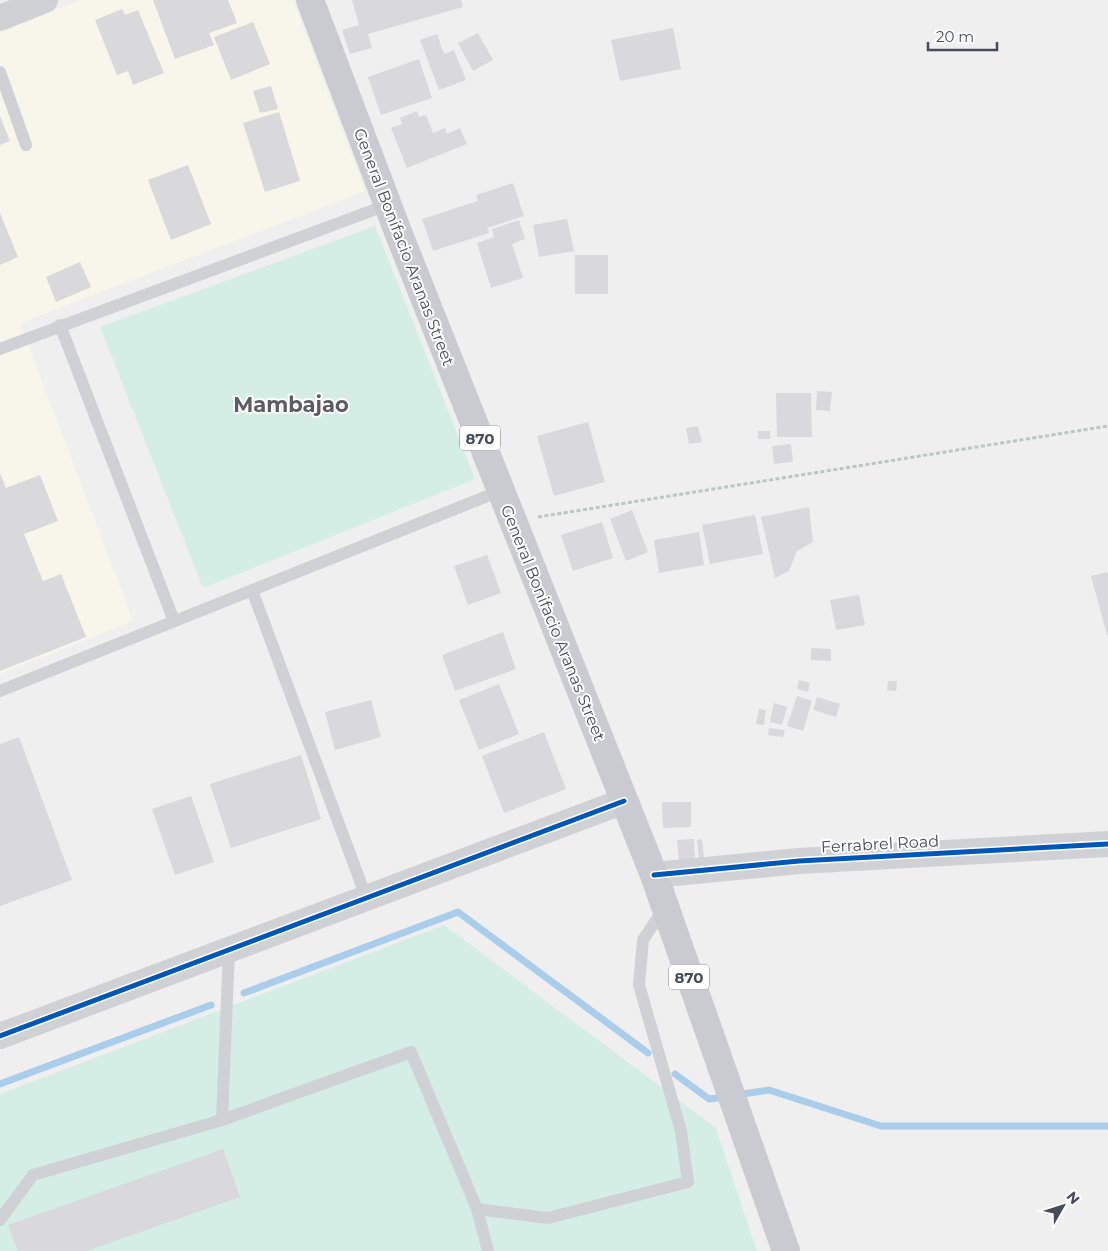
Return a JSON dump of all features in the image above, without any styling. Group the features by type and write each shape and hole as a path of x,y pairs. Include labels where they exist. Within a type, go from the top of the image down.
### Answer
{"main road":[{"name":"General Bonifacio Aranas Street","path":"310,0 387,205 654,875 786,1251"}],"street":[{"path":"0,18 45,0"},
{"path":"0,1036 624,801"},
{"name":"Ferrabrel Road","path":"654,875 799,861 1108,844"}],"lane":[{"path":"0,72 26,145"},
{"path":"0,349 60,325 387,205"},
{"path":"60,325 174,622"},
{"path":"0,691 500,491"},
{"path":"252,590 366,897"},
{"path":"477,1210 548,1218 688,1182 681,1131 639,985 644,940 665,907"},
{"path":"222,1120 229,950"},
{"path":"0,1220 33,1176 222,1120 411,1052 477,1210 488,1251"}],"path":[{"path":"512,521 1108,426"}],"shaded area":[{"path":"81,0 293,0 365,191 20,323 133,621 0,674 0,32"}],"green space":[{"path":"375,226 475,479 203,588 100,327"},
{"path":"444,925 716,1128 757,1251 0,1251 0,1094"}],"building":[{"path":"153,0 228,0 237,23 209,33 214,45 175,59"},
{"path":"352,0 461,0 463,7 368,34 372,48 350,54 342,30 359,25"},
{"path":"122,9 125,15 138,10 164,73 133,85 128,71 117,75 95,20"},
{"path":"253,22 270,64 231,80 214,37"},
{"path":"673,28 681,69 620,81 611,40"},
{"path":"478,33 493,60 473,71 458,43"},
{"path":"437,34 444,54 454,50 466,80 439,90 420,40"},
{"path":"419,59 432,98 381,115 368,77"},
{"path":"271,86 278,109 260,113 253,91"},
{"path":"417,111 419,117 426,115 433,133 445,128 447,134 460,128 467,144 407,168 391,128 402,124 400,118"},
{"path":"279,112 300,181 265,192 243,123"},
{"path":"0,116 10,141 0,145"},
{"path":"188,165 211,224 171,240 148,180"},
{"path":"513,183 524,216 487,228 489,233 433,251 422,219 478,201 476,195"},
{"path":"0,213 18,257 0,265"},
{"path":"567,219 574,251 539,257 533,225"},
{"path":"519,220 525,239 512,244 523,278 491,288 477,243 494,237 492,229"},
{"path":"575,255 608,255 608,294 575,294"},
{"path":"80,262 91,287 56,302 46,277"},
{"path":"817,391 832,392 830,411 816,410"},
{"path":"776,393 811,393 812,437 777,437"},
{"path":"588,422 605,482 554,496 537,436"},
{"path":"698,426 702,442 689,444 686,428"},
{"path":"758,431 770,431 770,439 758,439"},
{"path":"791,444 793,462 774,464 772,446"},
{"path":"0,473 6,488 40,475 58,521 24,534 43,581 61,574 86,637 0,671"},
{"path":"809,507 813,542 797,551 789,571 775,578 761,517"},
{"path":"632,510 648,552 626,561 610,519"},
{"path":"755,515 763,554 710,564 702,525"},
{"path":"602,522 613,558 573,571 561,535"},
{"path":"699,532 704,565 659,573 654,540"},
{"path":"487,555 501,593 468,605 454,566"},
{"path":"1108,572 1108,635 1107,635 1091,576"},
{"path":"859,595 865,625 836,630 830,600"},
{"path":"503,632 516,669 455,691 442,655"},
{"path":"811,648 831,649 831,661 811,660"},
{"path":"799,680 810,683 808,692 797,689"},
{"path":"888,681 897,681 896,691 887,690"},
{"path":"499,684 519,734 479,750 459,700"},
{"path":"797,696 812,701 803,731 787,726"},
{"path":"817,697 840,704 836,717 813,710"},
{"path":"371,700 381,737 335,750 325,712"},
{"path":"774,703 787,707 782,725 770,722"},
{"path":"759,709 766,710 764,725 756,724"},
{"path":"769,728 785,730 783,737 768,735"},
{"path":"544,732 566,789 504,813 482,756"},
{"path":"19,737 72,880 0,906 0,744"},
{"path":"301,755 321,819 231,848 210,784"},
{"path":"191,796 214,862 175,875 152,809"},
{"path":"662,802 691,802 691,827 663,828"},
{"path":"694,839 695,860 679,861 677,840"},
{"path":"702,839 704,859 699,859 697,840"},
{"path":"223,1149 240,1197 87,1251 18,1251 8,1225"}],"waterway":[{"path":"244,993 458,912 648,1053"},
{"path":"0,1084 211,1005"},
{"path":"675,1074 709,1099 726,1097"},
{"path":"736,1095 769,1090 881,1126 1108,1126"}],"cycle path":[{"path":"0,1036 624,801"},
{"path":"654,875 799,861 1108,844"}],"district":[{"name":"Mambajao","path":"291,404"}]}
